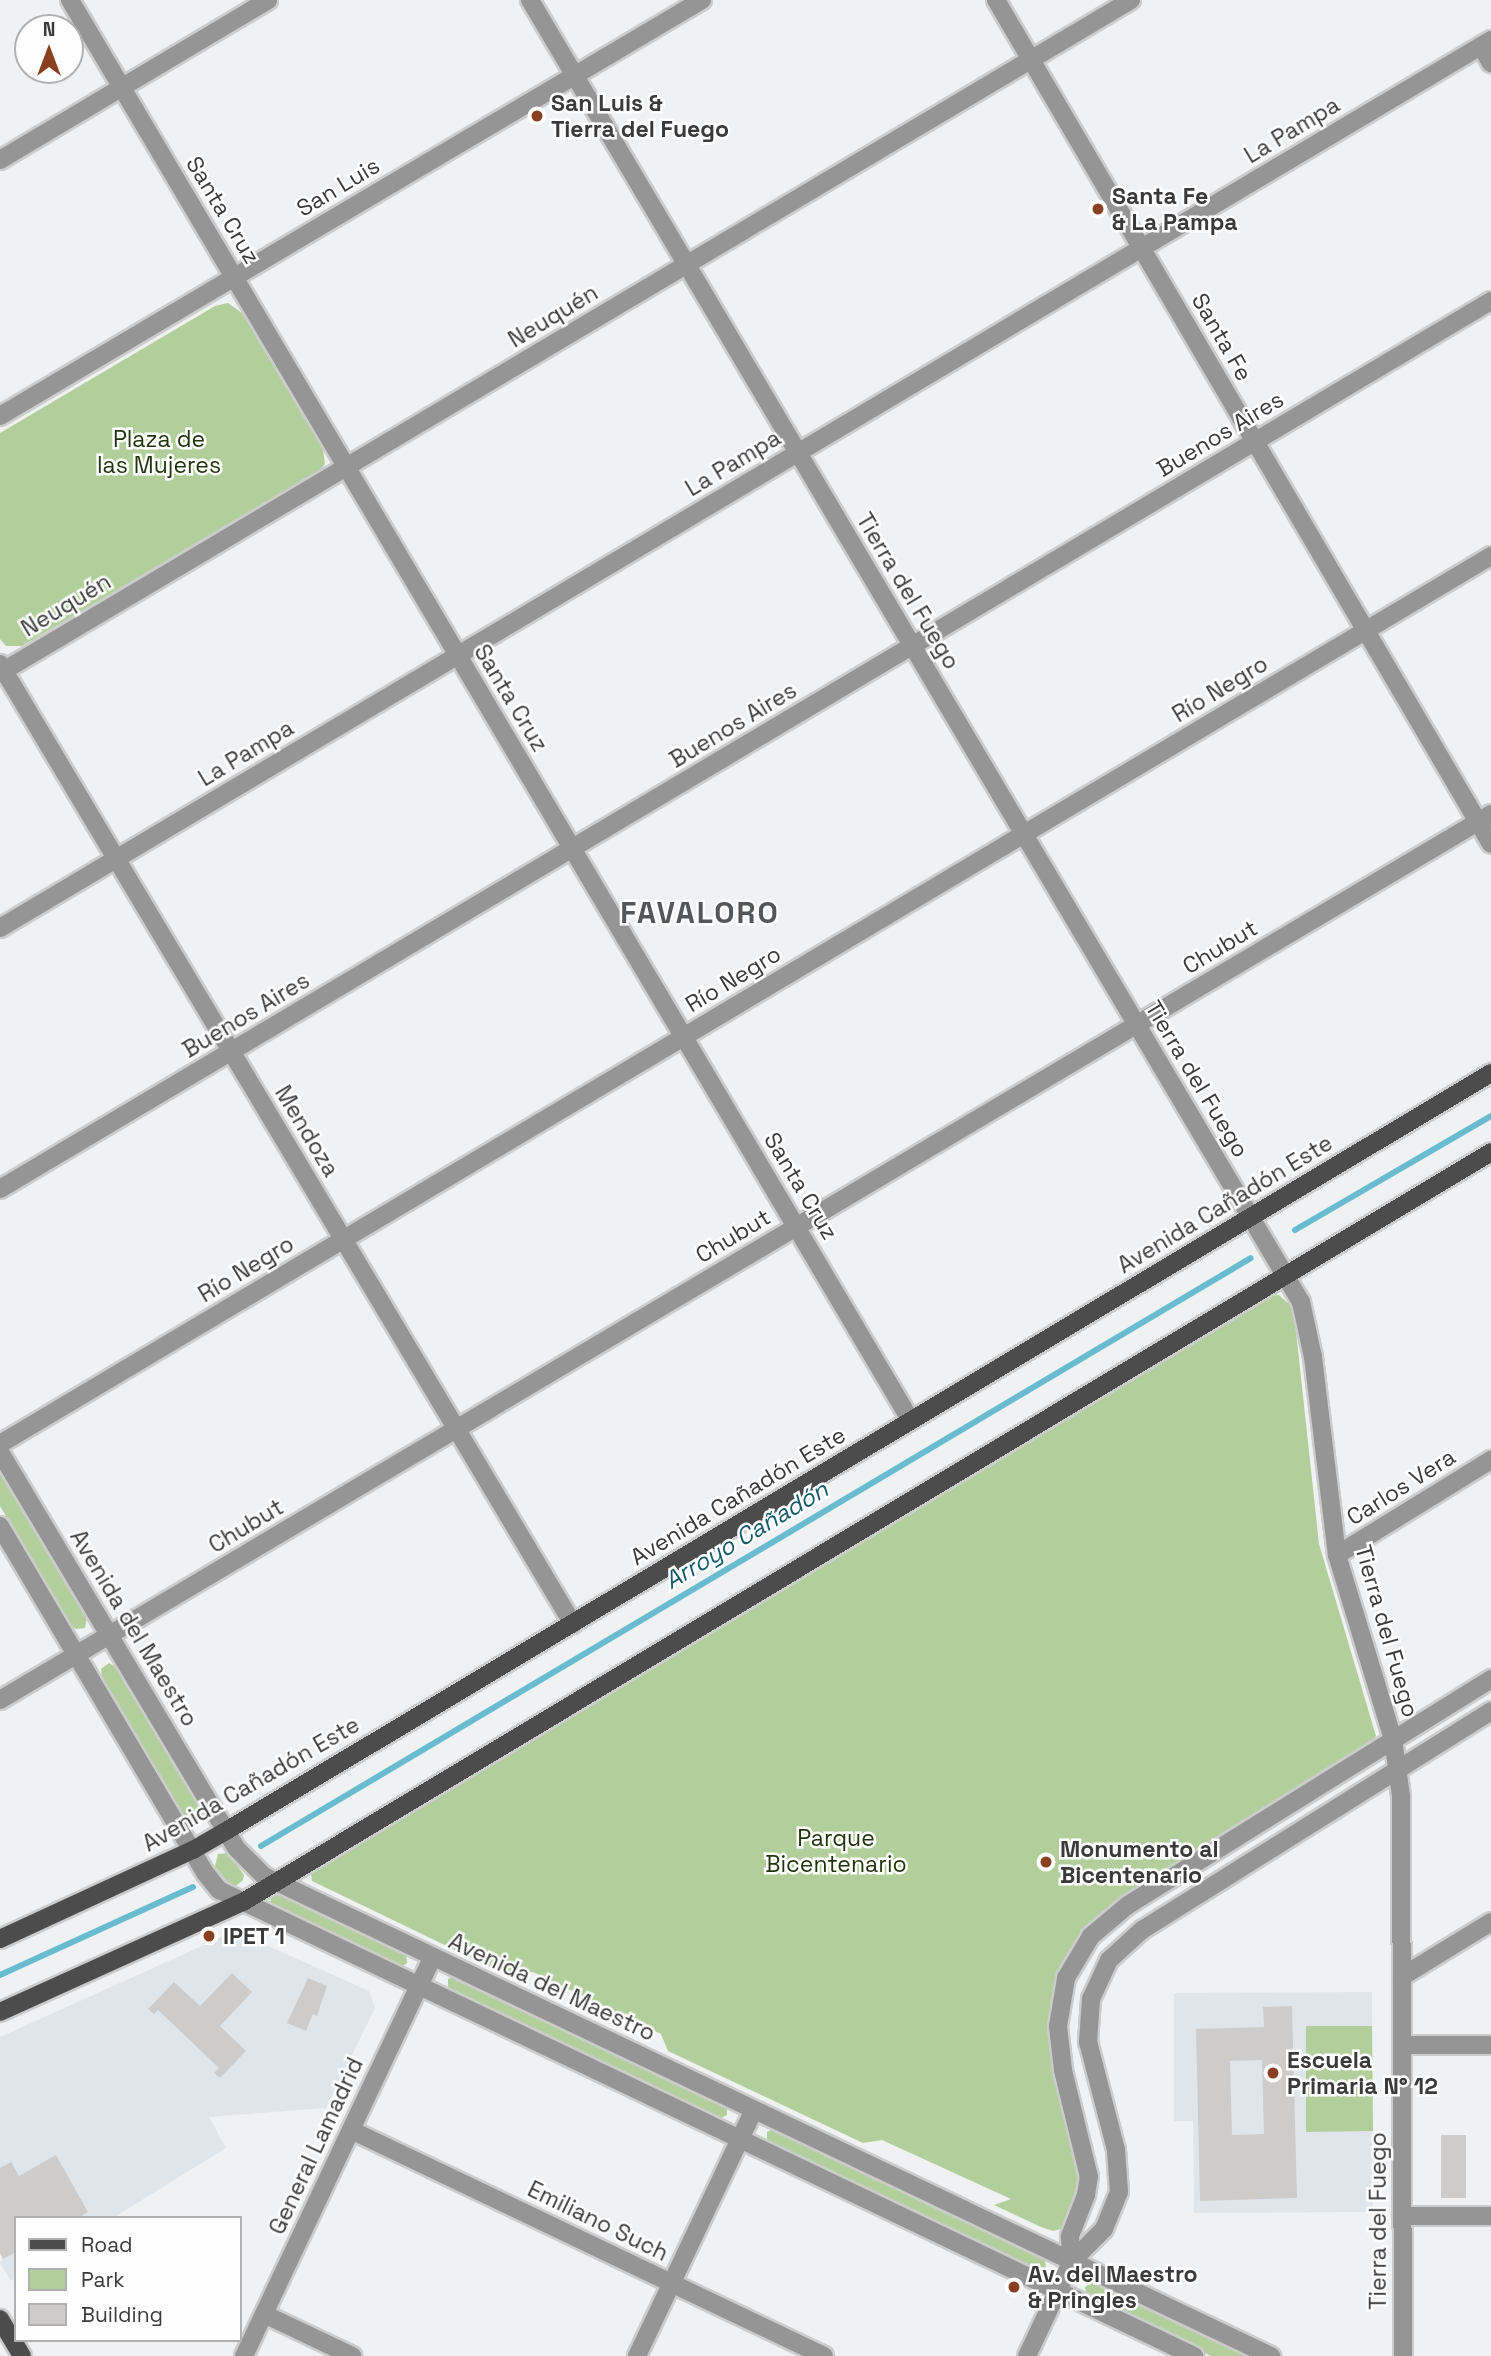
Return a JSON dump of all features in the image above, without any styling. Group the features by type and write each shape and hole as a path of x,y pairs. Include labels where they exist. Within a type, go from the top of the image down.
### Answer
{"main road":[{"name":"Avenida Cañadón Este","path":"0,1939 193,1850 226,1831 1491,1073"},
{"path":"0,2012 243,1902 1491,1152"},
{"path":"0,2319 22,2356"}],"street":[{"name":"Santa Cruz","path":"70,0 911,1421"},
{"path":"0,160 268,0"},
{"name":"Tierra del Fuego","path":"530,0 1301,1302 1310,1337 1337,1555 1393,1739 1398,1768 1403,1825 1403,2356"},
{"name":"San Luis","path":"0,416 702,0"},
{"name":"Santa Fe","path":"996,0 1366,631 1485,818 1491,844"},
{"name":"Neuquén","path":"1,669 1131,0"},
{"path":"1486,43 1491,63"},
{"name":"La Pampa","path":"0,928 1486,43"},
{"name":"Buenos Aires","path":"0,1189 1491,301"},
{"name":"Río Negro","path":"0,1444 1491,556"},
{"name":"Mendoza","path":"1,669 573,1624"},
{"name":"Chubut","path":"0,1700 1485,818"},
{"name":"Avenida del Maestro","path":"0,1452 226,1831 244,1859 275,1882 1271,2356"},
{"name":"Carlos Vera","path":"1337,1555 1491,1460"},
{"path":"0,1526 212,1883 243,1902 1194,2356"},
{"path":"1072,2262 1070,2236 1087,2194 1088,2176 1063,2070 1058,2026 1066,1979 1091,1936 1128,1905 1491,1679"},
{"path":"1027,2356 1072,2262 1104,2229 1119,2192 1116,2150 1088,2042 1091,1999 1110,1959 1142,1930 1491,1711"},
{"path":"1403,1976 1491,1922"},
{"name":"General Lamadrid","path":"244,2356 433,1957"},
{"path":"1403,2045 1491,2045"},
{"path":"637,2356 754,2110"},
{"name":"Emiliano Such","path":"351,2130 824,2356"},
{"path":"1403,2216 1491,2216"},
{"path":"264,2314 352,2356"}],"shaded area":[{"path":"235,1931 369,1991 375,2008 326,2108 209,2117 226,2148 116,2216 14,2216 14,2279 11,2281 0,2263 3,2259 0,2253 0,2037"},
{"name":"Escuela Primaria N° 12","path":"1372,1992 1373,2212 1194,2213 1193,2121 1174,2121 1174,1993"}],"green space":[{"name":"Plaza de las Mujeres","path":"228,303 242,313 323,449 325,464 319,471 22,646 6,646 0,639 0,433 215,306"},
{"name":"Parque Bicentenario","path":"1279,1295 1291,1306 1296,1331 1319,1544 1376,1736 1369,1745 1110,1906 1078,1940 1055,1985 1052,2011 1080,2172 1080,2188 1064,2228 1053,2231 1041,2227 994,2205 1011,2199 882,2140 863,2143 668,2051 661,2034 533,1972 513,1978 312,1881 311,1874 316,1867 1268,1296"},
{"path":"0,1471 87,1617 85,1628 76,1629 71,1626 0,1506"},
{"path":"109,1663 119,1669 203,1812 200,1823 191,1824 186,1821 102,1679 101,1669"},
{"path":"228,1853 244,1875 243,1880 236,1886 228,1883 215,1866 218,1854"},
{"path":"279,1893 406,1952 407,1963 400,1968 270,1906 271,1896"},
{"path":"456,1976 727,2106 727,2115 717,2120 448,1992 448,1979"},
{"path":"1306,2026 1372,2026 1373,2131 1306,2132"},
{"path":"776,2128 1044,2256 1046,2267 1039,2272 767,2144 767,2132"},
{"path":"1095,2281 1254,2356 1211,2356 1087,2296 1085,2287"}],"building":[{"path":"232,1973 252,1992 220,2026 246,2051 220,2078 214,2073 219,2068 158,2010 154,2014 148,2009 174,1982 200,2006"},
{"path":"308,1978 327,1986 317,2016 313,2014 306,2031 287,2023"},
{"path":"1292,2006 1297,2198 1200,2201 1196,2029 1264,2027 1263,2007","holes":["1262,2060 1264,2134 1232,2135 1230,2061"]},
{"path":"1441,2135 1466,2135 1466,2198 1441,2198"},
{"path":"56,2155 88,2212 81,2216 14,2216 14,2253 3,2259 0,2253 0,2168 11,2162 19,2176"}],"waterway":[{"path":"1295,1230 1491,1116"},
{"name":"Arroyo Cañadón","path":"261,1846 1251,1258"},
{"name":"Arroyo Cañadón","path":"0,1975 193,1887"}],"place":[{"name":"San Luis & Tierra del Fuego","path":"537,116"},
{"name":"Santa Fe & La Pampa","path":"1098,209"},
{"name":"Monumento al Bicentenario","path":"1046,1862"},
{"name":"IPET 1","path":"209,1936"},
{"name":"Escuela Primaria N° 12","path":"1273,2073"},
{"name":"Av. del Maestro & Pringles","path":"1014,2287"}],"district":[{"name":"FAVALORO","path":"700,913"}]}
